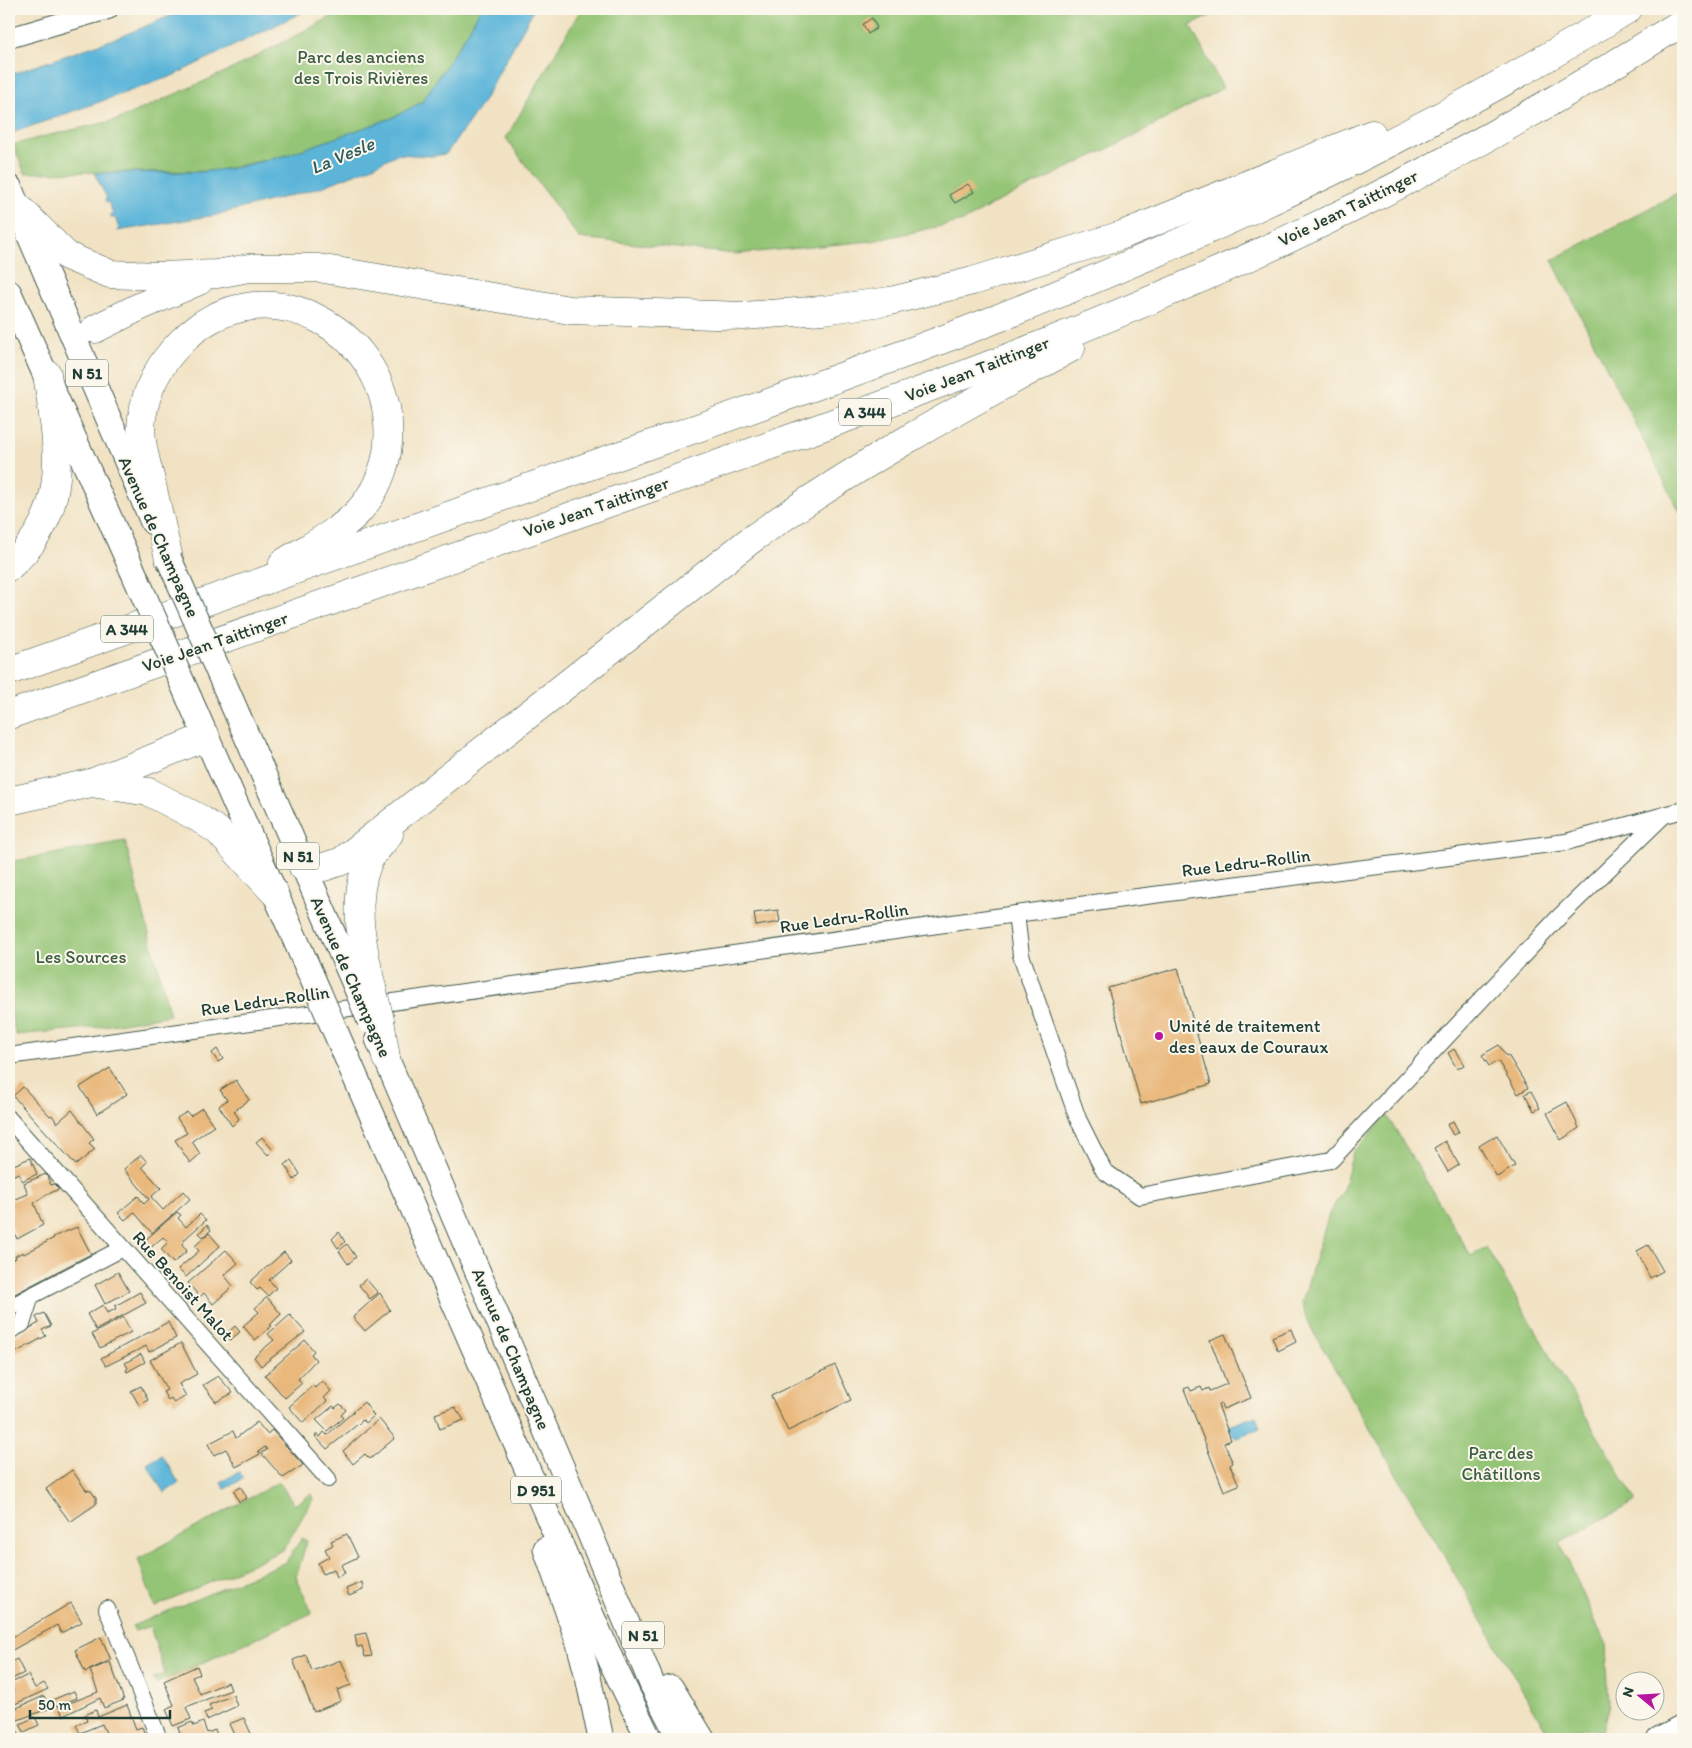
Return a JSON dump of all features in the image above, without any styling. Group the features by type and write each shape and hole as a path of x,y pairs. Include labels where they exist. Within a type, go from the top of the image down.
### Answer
{"highway":[{"name":"A 344","path":"9,671 846,375 996,319 1146,258 1324,176 1505,80 1628,9"},
{"name":"Voie Jean Taittinger","path":"9,715 852,417 1018,354 1188,284 1349,210 1527,116 1683,22"},
{"path":"13,196 67,256 110,274 157,276 217,274 249,268 318,268 570,310 743,316 823,310 890,301 973,281 1122,235 1505,80"},
{"path":"85,336 139,306 217,274"},
{"path":"303,867 324,867 342,861 748,542 810,497 932,424 1188,284"},
{"path":"169,558 142,441 142,418 150,388 159,368 191,332 210,319 234,310 256,306 279,307 304,313 324,321 342,334 372,370 382,388 387,409 389,430 387,452 382,472 372,493 358,512 339,528 246,587"},
{"path":"9,567 24,554 48,513 57,484 58,449 47,374"},
{"path":"9,801 90,783 206,737"},
{"path":"90,783 149,792 190,813 218,831 274,892"},
{"path":"386,1058 364,989 359,924 362,890 368,861 408,810"}],"main road":[{"name":"Avenue de Champagne","path":"13,196 85,336 169,558 303,867 364,989"},
{"name":"Avenue de Champagne","path":"9,293 47,374 614,1667 649,1739"},
{"path":"47,374 85,336"},
{"path":"206,737 240,722"},
{"path":"260,861 303,867"},
{"name":"Avenue de Champagne","path":"386,1058 588,1529 652,1684 680,1739"},
{"path":"426,1239 440,1296 545,1546 576,1634 588,1677 601,1739"},
{"name":"N 51","path":"588,1529 672,1689 702,1739"}],"street":[{"path":"9,38 108,9"},
{"name":"Rue Ledru-Rollin","path":"9,1056 1016,914 1566,842 1683,810"},
{"path":"1016,914 1021,955 1078,1119 1104,1171 1140,1196 1331,1160 1558,918 1665,815"},
{"name":"Rue Benoist Malot","path":"9,1119 328,1480"},
{"path":"9,1308 123,1248"},
{"path":"9,1330 22,1324 31,1296"},
{"path":"107,1609 159,1739"},
{"path":"1656,1739 1683,1725"},
{"path":"9,1734 12,1739"}],"green space":[{"name":"Parc des anciens des Trois Rivières","path":"346,9 480,9 468,32 422,102 392,118 284,156 214,171 25,173 13,145 117,120 234,68"},
{"path":"581,9 1223,9 1190,26 1223,88 1130,138 993,204 964,221 872,241 736,254 579,238 506,138"},
{"path":"1683,190 1683,518 1552,260"},
{"name":"Les Sources","path":"125,841 170,1015 98,1027 16,1035 9,1007 9,862"},
{"name":"Parc des Châtillons","path":"1387,1115 1471,1256 1486,1247 1636,1501 1560,1543 1606,1645 1609,1704 1602,1731 1582,1728 1550,1737 1307,1321 1302,1302 1329,1214 1343,1191 1353,1152"},
{"path":"279,1482 295,1505 311,1494 313,1499 283,1550 155,1607 138,1559"},
{"path":"302,1538 307,1541 296,1577 312,1613 156,1684 153,1678 165,1674 150,1626 135,1631 132,1626 286,1562"}],"water":[{"path":"187,9 309,9 172,76 9,134 9,75 117,38"},
{"name":"La Vesle","path":"480,9 534,9 481,105 446,154 431,156 397,154 367,169 319,188 216,215 117,231 119,229 115,217 112,218 110,214 113,213 108,202 106,202 105,199 107,198 94,173 199,172 234,168 284,156 392,118 422,102 468,32"},
{"path":"1256,1416 1260,1428 1235,1438 1229,1426"},
{"path":"162,1455 179,1483 164,1493 147,1464"},
{"path":"239,1472 244,1478 225,1489 221,1482"}],"building":[{"path":"872,18 877,28 868,34 863,24"},
{"path":"968,184 974,192 955,203 949,195"},
{"path":"1683,852 1683,877 1681,877 1678,853"},
{"path":"778,910 780,922 756,926 754,913"},
{"name":"Unité de traitement des eaux de Couraux","path":"1178,968 1211,1084 1141,1104 1108,988"},
{"path":"1499,1045 1506,1056 1508,1055 1528,1088 1518,1094 1498,1061 1489,1066 1482,1055"},
{"path":"217,1049 223,1059 218,1062 212,1053"},
{"path":"1454,1049 1464,1065 1457,1069 1448,1053"},
{"path":"110,1068 127,1094 97,1114 80,1087"},
{"path":"236,1080 249,1100 234,1111 239,1119 232,1126 219,1106 227,1100 220,1090"},
{"path":"23,1087 50,1116 52,1115 57,1123 72,1110 94,1139 89,1143 95,1149 76,1165 13,1096"},
{"path":"1531,1091 1540,1108 1534,1111 1525,1094"},
{"path":"1567,1102 1579,1128 1561,1140 1547,1113"},
{"path":"202,1108 214,1126 192,1141 200,1154 190,1163 175,1140 187,1133 177,1118 187,1112 190,1116"},
{"path":"1453,1121 1459,1132 1453,1135 1447,1125"},
{"path":"1497,1135 1515,1166 1497,1177 1479,1146"},
{"path":"262,1137 273,1150 268,1155 256,1142"},
{"path":"1445,1141 1459,1165 1448,1172 1434,1148"},
{"path":"141,1155 147,1162 142,1167 161,1188 151,1197 163,1210 183,1191 190,1199 152,1233 134,1212 125,1220 118,1213 138,1196 144,1204 149,1199 124,1169"},
{"path":"30,1158 37,1174 22,1181 19,1173 9,1177 9,1167"},
{"path":"291,1160 300,1174 294,1180 285,1165"},
{"path":"46,1174 51,1185 54,1184 59,1189 34,1203 43,1225 17,1239 9,1220 9,1213 13,1212 9,1202 28,1194 24,1183"},
{"path":"177,1212 181,1215 178,1218 186,1227 200,1214 206,1220 186,1238 182,1244 187,1251 173,1263 161,1249 168,1242 163,1237 149,1249 143,1242"},
{"path":"207,1225 211,1230 203,1237 199,1233"},
{"path":"77,1227 91,1254 9,1297 9,1261 16,1258 15,1256 23,1252 24,1254 53,1237"},
{"path":"339,1232 345,1242 338,1248 332,1239"},
{"path":"209,1233 220,1246 186,1277 178,1269 199,1251 195,1246"},
{"path":"347,1244 356,1257 348,1264 339,1251"},
{"path":"1648,1245 1663,1271 1650,1278 1637,1251"},
{"path":"226,1250 238,1263 224,1275 233,1286 213,1304 204,1293 200,1297 188,1283"},
{"path":"284,1252 291,1260 269,1280 276,1288 268,1296 260,1288 257,1290 250,1282"},
{"path":"118,1272 129,1291 105,1304 95,1285"},
{"path":"366,1279 378,1293 370,1299 359,1285"},
{"path":"140,1292 146,1303 96,1330 87,1314 103,1305 107,1313 116,1309 115,1306"},
{"path":"380,1293 390,1310 365,1331 353,1317"},
{"path":"267,1297 281,1314 270,1325 272,1326 255,1340 243,1326 259,1312 255,1308"},
{"path":"44,1313 51,1326 42,1330 46,1336 9,1356 9,1340 39,1323 36,1317"},
{"path":"290,1315 305,1332 261,1366 254,1357 274,1340 268,1334"},
{"path":"123,1317 131,1332 100,1348 92,1334"},
{"path":"168,1322 176,1338 149,1352 146,1346 106,1366 101,1358"},
{"path":"235,1326 240,1332 230,1340 225,1335"},
{"path":"1291,1329 1296,1342 1278,1351 1272,1337"},
{"path":"1225,1334 1251,1398 1223,1409 1221,1404 1218,1405 1231,1440 1224,1443 1233,1463 1230,1465 1239,1485 1224,1491 1184,1389 1189,1387 1191,1391 1201,1387 1203,1391 1209,1388 1210,1391 1227,1384 1210,1340"},
{"path":"305,1340 314,1351 311,1354 316,1360 298,1379 302,1383 285,1398 265,1375"},
{"path":"181,1343 197,1374 179,1384 186,1396 174,1403 171,1398 168,1400 163,1392 167,1390 150,1360"},
{"path":"141,1354 145,1362 127,1372 128,1368 125,1363"},
{"path":"835,1365 851,1400 788,1431 771,1396"},
{"path":"218,1376 233,1393 216,1402 203,1385"},
{"path":"322,1381 331,1391 324,1398 327,1401 303,1423 289,1407 313,1385 315,1388"},
{"path":"141,1386 148,1400 139,1405 131,1391"},
{"path":"364,1402 374,1416 366,1423 363,1420 327,1449 315,1436 318,1434 320,1437 324,1432 327,1435"},
{"path":"340,1404 346,1410 341,1415 343,1418 327,1431 316,1420 333,1406 335,1408"},
{"path":"455,1407 464,1420 440,1429 435,1414"},
{"path":"379,1419 395,1438 370,1459 365,1454 353,1464 343,1451"},
{"path":"257,1422 267,1434 272,1430 303,1465 283,1478 261,1453 267,1450 265,1447 258,1452 260,1454 236,1467 226,1449 214,1455 208,1444 233,1431 236,1438"},
{"path":"72,1470 86,1490 91,1491 96,1498 96,1504 70,1522 46,1489"},
{"path":"241,1487 247,1498 239,1502 234,1491"},
{"path":"347,1534 358,1557 341,1565 345,1573 337,1577 334,1569 323,1574 318,1563 329,1557 325,1549 333,1545 331,1541"},
{"path":"362,1582 363,1590 349,1596 346,1589"},
{"path":"71,1603 82,1622 61,1633 57,1625 9,1652 9,1639"},
{"path":"366,1633 372,1656 365,1657 362,1646 357,1647 355,1635"},
{"path":"101,1637 111,1660 85,1672 75,1650"},
{"path":"306,1655 312,1671 341,1660 351,1685 337,1690 341,1701 314,1712 293,1660"},
{"path":"17,1659 24,1673 10,1680 9,1663"},
{"path":"110,1662 124,1700 104,1708 100,1698 63,1716 59,1707 98,1692 90,1670"},
{"path":"197,1666 200,1674 192,1677 200,1694 228,1682 231,1690 186,1707 191,1719 173,1726 166,1709 174,1705 164,1681"},
{"path":"28,1675 35,1688 44,1683 48,1689 15,1704 10,1693 14,1691 9,1692 9,1684"},
{"path":"74,1691 77,1698 18,1720 12,1710 44,1696 47,1702"},
{"path":"233,1695 237,1706 207,1720 204,1713 212,1710 209,1705"},
{"path":"127,1705 136,1729 142,1727 147,1739 89,1739 106,1733 102,1724 80,1733 76,1725 87,1721 85,1715 96,1710 98,1717"},
{"path":"35,1717 39,1725 24,1732 20,1724"},
{"path":"244,1718 252,1736 236,1739 229,1724"},
{"path":"192,1722 194,1726 203,1722 207,1733 215,1730 219,1739 182,1739 178,1728"}],"place":[{"name":"Unité de traitement des eaux de Couraux","path":"1159,1036"}]}
